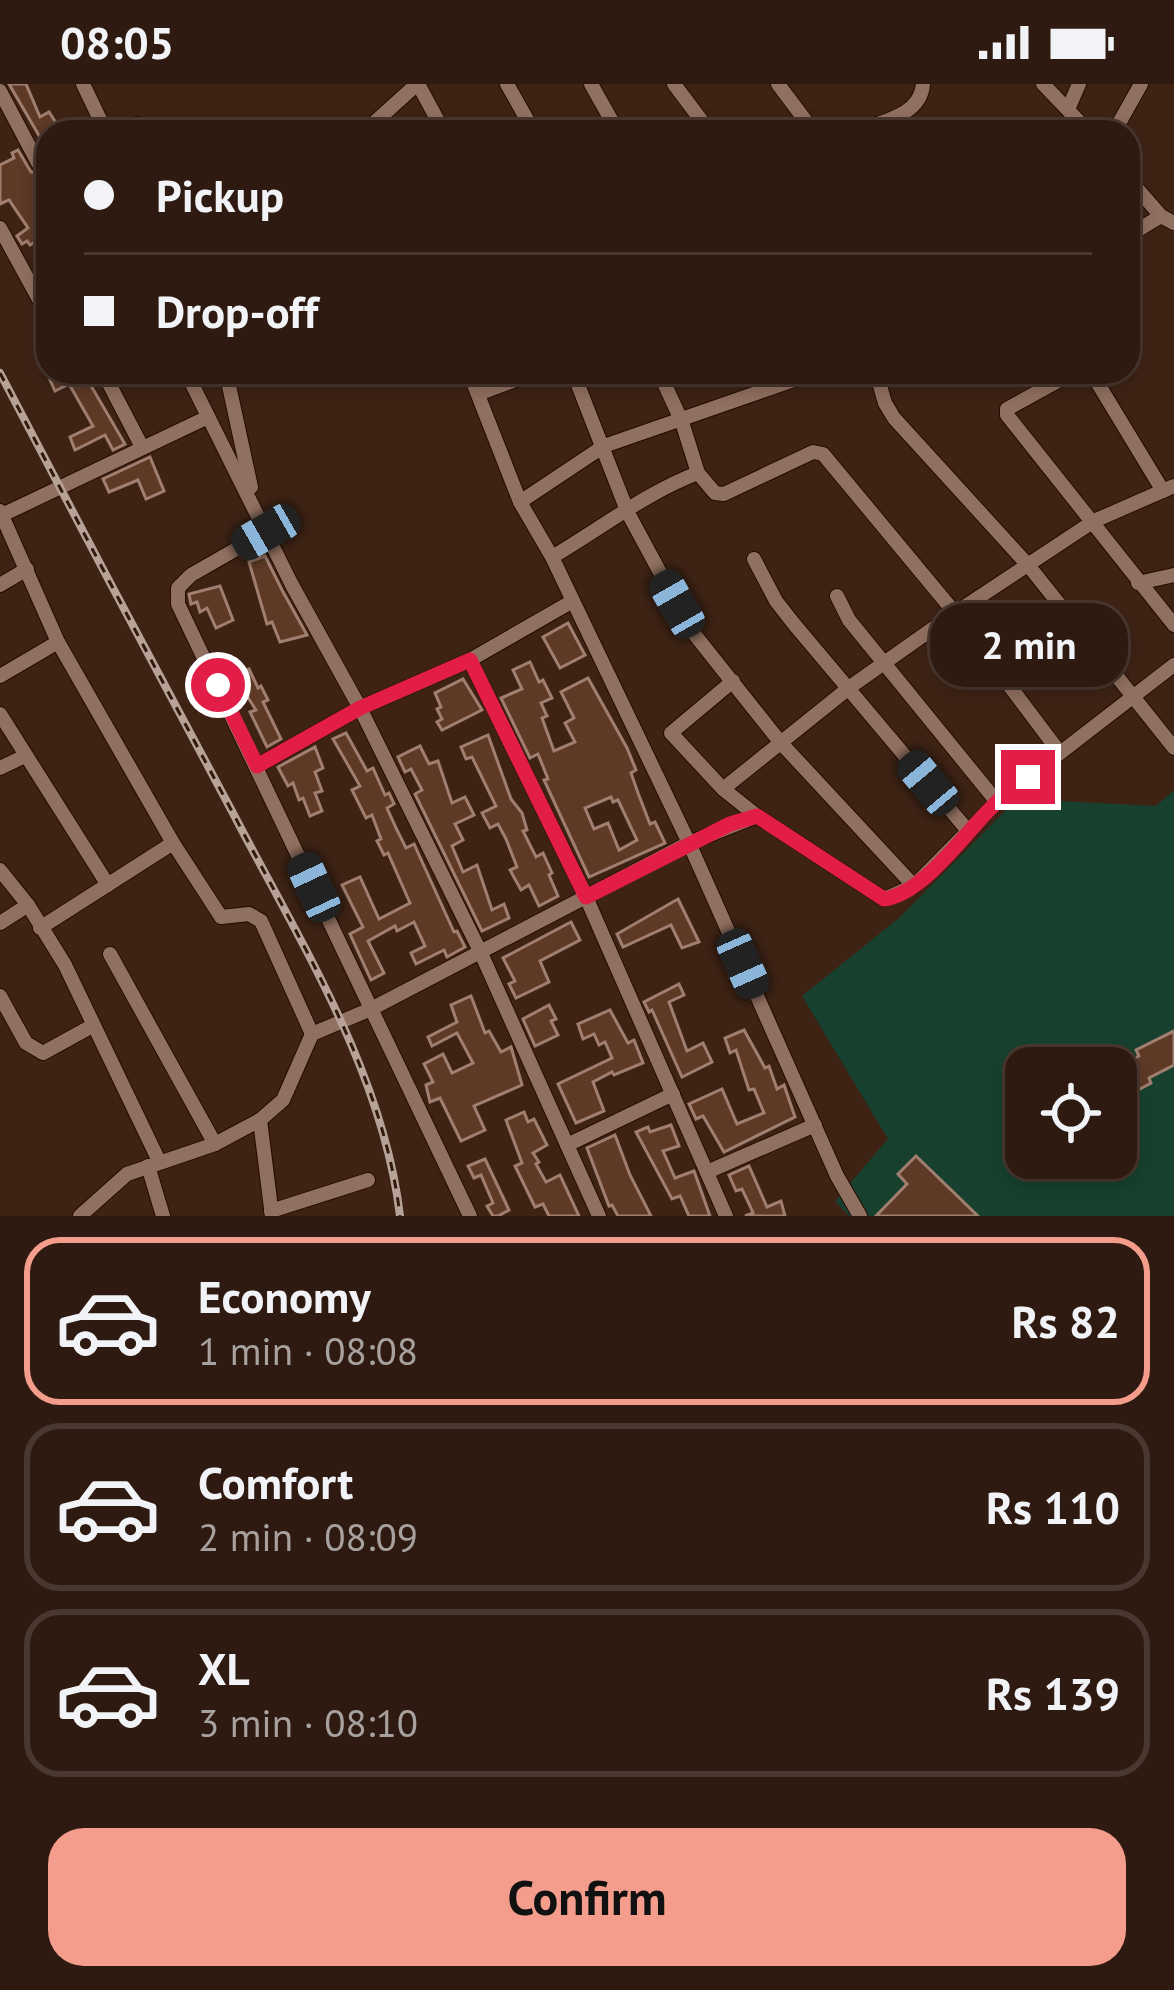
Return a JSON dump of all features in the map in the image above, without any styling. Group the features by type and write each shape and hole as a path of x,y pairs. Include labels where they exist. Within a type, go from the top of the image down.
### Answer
{"street":[{"path":"83,84 103,120"},
{"path":"377,120 417,84 437,120"},
{"path":"508,84 528,120"},
{"path":"591,84 611,120"},
{"path":"674,84 701,120"},
{"path":"778,84 805,120"},
{"path":"885,120 911,110 922,98 923,84"},
{"path":"1069,107 1079,84"},
{"path":"1121,120 1142,84"},
{"path":"1048,86 1079,120"},
{"path":"0,91 36,159"},
{"path":"1140,191 1167,219"},
{"path":"0,228 36,294"},
{"path":"109,384 142,447"},
{"path":"192,384 480,951 599,1216"},
{"path":"229,384 255,510"},
{"path":"474,384 520,502 552,557 689,844 860,1216"},
{"path":"478,394 504,384"},
{"path":"578,384 628,513 691,630 781,743 914,886"},
{"path":"665,384 698,473 715,493 724,494 813,452 823,454 955,613 1060,753"},
{"path":"520,502 604,446 785,384"},
{"path":"879,384 894,418 1028,565 1174,748"},
{"path":"1050,384 1021,398 1007,409 1007,415 1174,625"},
{"path":"723,789 850,687 955,613 1094,520 1168,488 1099,384"},
{"path":"208,417 1,513 58,642 173,843 221,916 250,914 261,921 312,1034"},
{"path":"552,557 668,484 698,473"},
{"path":"266,532 191,574 178,588 178,604 470,1216"},
{"path":"754,559 776,601 969,832"},
{"path":"0,585 27,569"},
{"path":"1138,584 1174,575"},
{"path":"837,596 848,620 997,802"},
{"path":"257,766 360,708 470,660 571,602"},
{"path":"0,676 58,642"},
{"path":"470,660 586,897 726,1216"},
{"path":"733,682 671,733 723,789 757,816 884,899 914,886 997,802 1174,665"},
{"path":"0,714 108,885"},
{"path":"0,768 25,756"},
{"path":"80,1216 128,1174 215,1144 260,1120 283,1100 312,1034 370,1009 689,844 757,816"},
{"path":"40,928 173,843"},
{"path":"0,870 28,905 64,965 153,1163 163,1216"},
{"path":"0,923 28,905"},
{"path":"110,954 215,1144"},
{"path":"0,996 26,1043 43,1053 92,1026"},
{"path":"567,1145 673,1094"},
{"path":"260,1120 272,1213 368,1180"},
{"path":"706,1172 815,1125"}],"green space":[{"path":"1174,790 1174,1216 849,1216 835,1201 888,1139 802,996 899,918 1017,799 1156,806"}],"building":[{"path":"9,84 26,84 40,117 49,112 54,120 36,120 36,130"},
{"path":"18,150 31,172 36,172 36,241 30,245 22,244 17,236 28,228 9,200 0,204 0,165 14,158 12,153"},
{"path":"69,384 90,384 125,444 113,450 105,435 75,450 70,437 93,426"},
{"path":"150,457 164,491 146,499 138,480 109,492 103,479"},
{"path":"265,556 307,635 280,642 272,622 267,624 249,562"},
{"path":"220,586 233,620 216,628 207,608 200,612 189,594"},
{"path":"568,623 585,655 560,668 543,637"},
{"path":"530,662 539,682 543,680 552,698 541,703 547,716 542,718 554,751 575,742 565,723 574,718 561,692 588,678 627,748 650,824 655,822 665,843 589,877 544,780 548,779 538,754 530,758 501,698 522,689 513,670","holes":["611,797 613,802 618,800 637,840 619,850 608,823 594,829 585,808"]},
{"path":"249,669 268,700 263,702 281,739 267,747 250,712 256,710 234,676"},
{"path":"463,679 482,710 442,730 435,693"},
{"path":"346,733 367,771 373,768 385,795 389,793 394,804 387,808 397,830 406,848 414,844 465,947 447,957 444,950 416,964 411,953 425,946 414,922 397,931 395,926 368,941 384,973 371,980 350,934 363,927 342,885 360,877 379,919 410,903 388,853 384,855 377,841 381,839 372,815 366,818 352,790 360,786 333,739"},
{"path":"488,735 511,799 522,813 527,830 523,831 536,857 543,853 552,873 558,896 539,906 529,885 521,890 510,870 517,867 498,824 490,828 482,813 496,806 472,757 466,759 461,747"},
{"path":"420,746 429,764 438,761 452,803 465,797 474,815 455,824 463,840 452,846 463,872 477,865 492,910 504,904 509,918 482,931 415,794 422,790 398,757"},
{"path":"315,747 323,768 315,772 322,791 315,793 322,811 310,816 303,798 299,800 293,783 288,786 278,767"},
{"path":"678,899 699,942 682,948 671,925 623,947 617,934"},
{"path":"571,922 580,940 540,961 549,982 516,998 509,984 515,981 503,958"},
{"path":"679,984 684,995 669,1002 687,1051 703,1043 712,1062 682,1077 644,1002"},
{"path":"471,996 485,1033 489,1031 501,1052 511,1047 522,1085 474,1106 485,1130 461,1141 440,1098 430,1102 426,1085 433,1082 424,1064 443,1054 452,1073 473,1063 457,1033 432,1046 428,1037 457,1022 451,1005"},
{"path":"549,1005 558,1035 535,1046 523,1019"},
{"path":"610,1010 628,1043 634,1040 643,1063 593,1082 604,1111 576,1123 558,1084 612,1058 605,1042 599,1045 594,1034 583,1039 578,1024"},
{"path":"744,1030 765,1068 769,1066 777,1089 784,1085 795,1117 724,1152 703,1116 696,1119 689,1104 722,1089 737,1124 764,1113 754,1089 749,1090 736,1050 730,1053 725,1038"},
{"path":"1174,1031 1174,1065 1137,1091 1137,1050"},
{"path":"524,1112 528,1122 534,1119 547,1145 533,1153 536,1164 546,1182 560,1175 579,1216 549,1216 543,1204 535,1207 515,1166 522,1163 506,1120"},
{"path":"671,1125 679,1146 663,1151 675,1178 694,1171 710,1216 689,1216 680,1196 672,1199 636,1132"},
{"path":"615,1135 651,1216 618,1216 609,1206 587,1148"},
{"path":"916,1156 978,1216 876,1216 907,1184 898,1174"},
{"path":"485,1159 509,1210 498,1216 487,1206 493,1203 481,1175 474,1178 468,1166"},
{"path":"749,1166 767,1207 781,1201 785,1216 745,1216 753,1213 729,1175"}],"railway":[{"path":"0,373 335,1009 376,1110 400,1216"}],"route":[{"path":"218,685 257,766 360,708 470,660 586,897 730,824 757,816 890,899 914,886 1028,777"}]}
